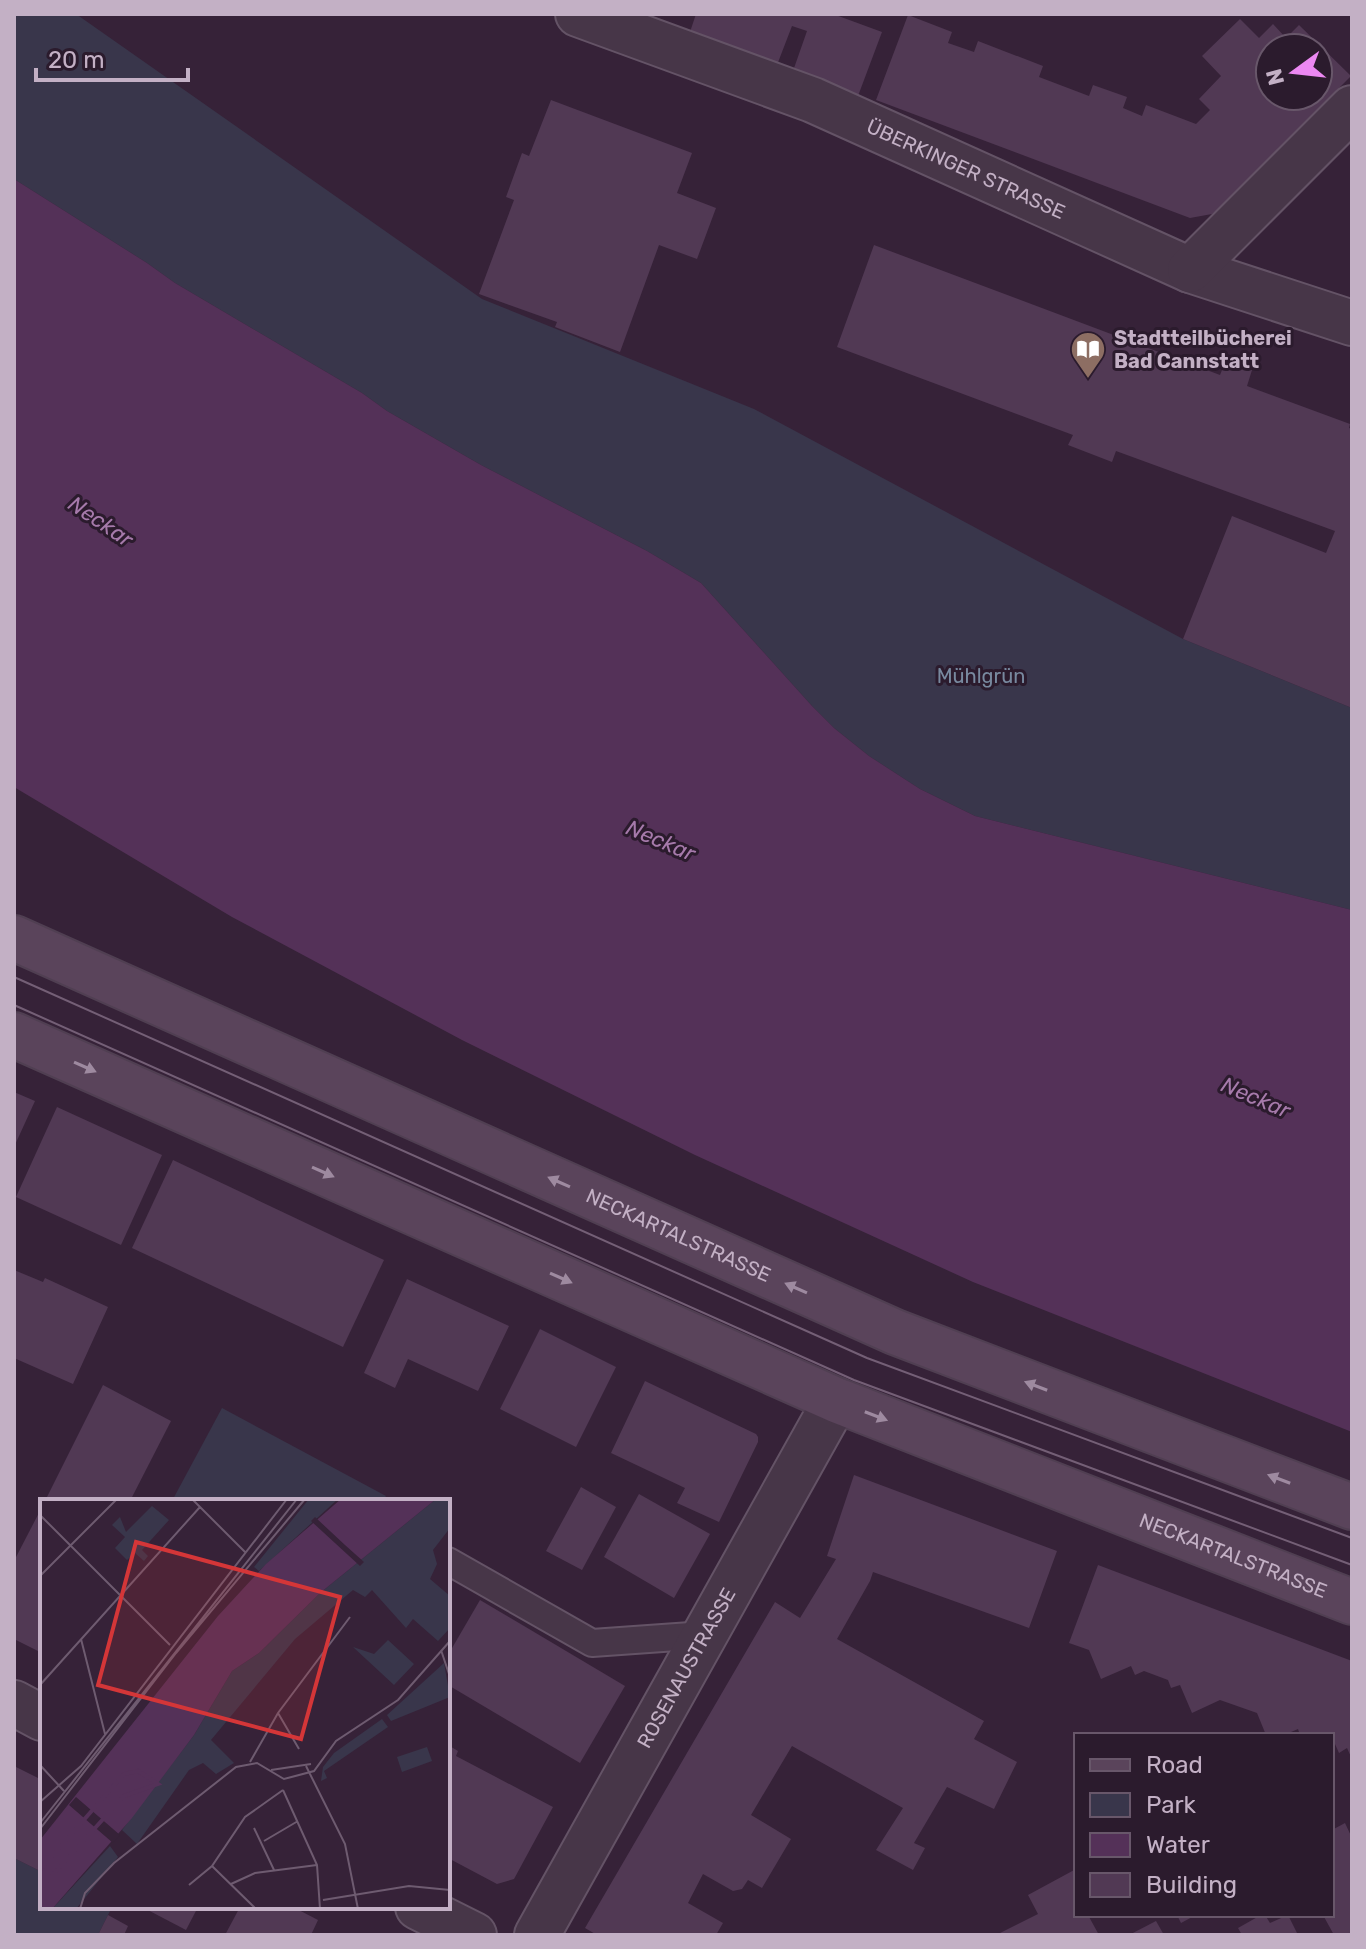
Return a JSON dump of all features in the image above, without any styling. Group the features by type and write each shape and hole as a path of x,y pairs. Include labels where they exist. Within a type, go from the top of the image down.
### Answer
{"main road":[{"name":"NECKARTALSTRASSE","path":"14,938 895,1332 1352,1507"},
{"name":"NECKARTALSTRASSE","path":"14,1035 836,1400 1352,1602"}],"street":[{"name":"ÜBERKINGER STRASSE","path":"578,14 659,28 1190,270 1352,323"},
{"path":"1190,270 1352,108"},
{"name":"ROSENAUSTRASSE","path":"537,1935 836,1400"},
{"path":"14,1703 40,1717"},
{"path":"422,1909 474,1935"}],"lane":[{"path":"450,1562 592,1643 705,1635"}],"green space":[{"name":"Mühlgrün","path":"14,14 76,14 482,299 754,409 1183,639 1352,708 1352,910 975,816 920,789 869,756 812,706 701,583 387,411 362,393 175,283 14,179"},
{"path":"222,1408 386,1496 384,1499 173,1499"},
{"path":"14,1858 40,1871 40,1909 111,1909 99,1933 102,1935 14,1935"}],"water":[{"name":"Neckar","path":"14,179 175,283 362,393 387,411 701,583 834,728 869,756 920,789 975,816 1352,910 1352,1432 973,1282 695,1155 462,1040 232,917 14,787"}],"building":[{"path":"696,14 833,14 882,32 858,96 793,71 807,31 792,26 777,65 690,32"},
{"path":"908,15 952,32 948,43 974,52 978,41 1043,66 1039,77 1089,96 1093,85 1127,97 1123,108 1142,116 1146,105 1196,124 1210,110 1199,99 1221,76 1202,56 1240,19 1254,33 1254,112 1315,112 1220,208 1212,214 1190,218 876,100"},
{"path":"1273,24 1280,32 1265,32"},
{"path":"1299,25 1306,32 1292,32"},
{"path":"1334,59 1351,76 1334,93"},
{"path":"551,100 692,153 677,193 716,208 697,259 659,245 620,352 555,327 557,322 479,294 514,200 506,197 522,153 529,156"},
{"name":"Stadtteilbücherei Bad Cannstatt","path":"874,245 1220,375 1226,360 1252,370 1247,386 1350,424 1352,708 1183,639 1232,516 1326,553 1335,531 1116,451 1112,462 1068,445 1073,435 837,347"},
{"path":"14,1092 35,1101 14,1147"},
{"path":"57,1107 162,1155 121,1245 16,1197"},
{"path":"173,1160 384,1260 343,1347 132,1248"},
{"path":"14,1270 43,1282 45,1278 108,1307 73,1384 14,1358"},
{"path":"407,1279 509,1326 478,1391 408,1359 395,1388 364,1373"},
{"path":"540,1329 616,1367 576,1447 500,1409"},
{"path":"645,1381 758,1437 719,1522 677,1503 685,1488 611,1453"},
{"path":"103,1385 171,1421 131,1499 46,1499"},
{"path":"854,1475 1057,1551 1029,1628 873,1572 837,1639 984,1721 974,1739 1017,1762 994,1809 947,1787 914,1843 925,1848 913,1870 876,1850 903,1808 792,1746 751,1815 791,1839 762,1888 748,1880 742,1889 733,1891 703,1874 688,1903 723,1923 716,1935 597,1935 585,1928 775,1602 800,1618 836,1559 827,1556"},
{"path":"581,1487 616,1507 582,1570 546,1551"},
{"path":"639,1494 710,1534 674,1598 604,1557"},
{"path":"40,1511 40,1652 14,1639 14,1561"},
{"path":"1098,1565 1352,1661 1352,1759 1347,1748 1339,1753 1334,1744 1334,1733 1299,1733 1298,1729 1289,1733 1265,1733 1257,1713 1220,1700 1192,1713 1180,1685 1171,1688 1168,1680 1144,1671 1135,1675 1131,1666 1101,1679 1089,1650 1069,1643"},
{"path":"480,1600 625,1686 580,1763 450,1686 450,1652"},
{"path":"450,1746 458,1751 456,1756 553,1807 514,1879 497,1884 450,1859"},
{"path":"14,1766 40,1779 40,1871 14,1858"},
{"path":"1345,1823 1352,1838 1352,1935 1334,1935 1324,1917 1334,1917 1334,1829"},
{"path":"1074,1870 1074,1917 1089,1917 1099,1935 996,1935 1038,1914 1028,1895"},
{"path":"146,1909 197,1909 186,1930"},
{"path":"239,1909 297,1909 318,1920 311,1935 225,1935"},
{"path":"108,1915 128,1926 124,1935 99,1933"},
{"path":"1178,1917 1192,1917 1181,1923"},
{"path":"1257,1917 1266,1917 1270,1923 1289,1917 1298,1935 1242,1935 1238,1928"},
{"path":"1156,1921 1164,1935 1129,1935"}],"tram line":[{"path":"14,977 867,1358 1352,1538"},
{"path":"14,1005 854,1380 1352,1565"}],"place":[{"name":"Stadtteilbücherei Bad Cannstatt","path":"1088,380"}]}
